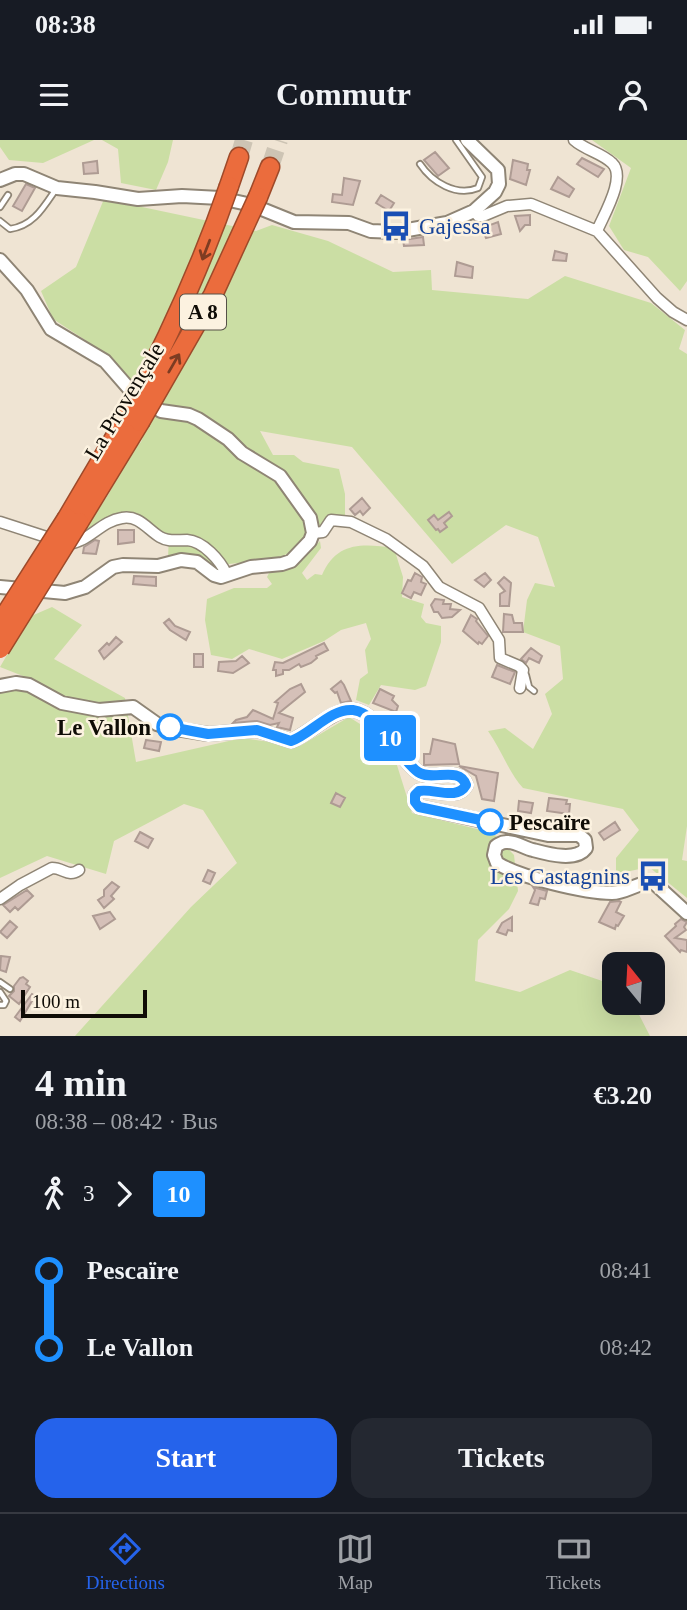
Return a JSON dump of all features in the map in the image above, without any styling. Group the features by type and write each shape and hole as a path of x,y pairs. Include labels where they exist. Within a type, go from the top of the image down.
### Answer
{"highway":[{"name":"La Provençale","path":"133,420 195,276 239,157"},
{"name":"La Provençale","path":"0,649 133,420 213,295 270,167"},
{"name":"La Provençale","path":"0,622 73,520"}],"street":[{"path":"0,180 15,174 24,174 57,188 138,199 183,196 220,198 252,205 294,222 349,223 382,232 421,229 457,220 474,211 495,192 498,170 467,140"},
{"path":"574,140 613,164 618,172 614,193 597,231"},
{"path":"474,211 478,216 483,216 507,206 531,204 597,231 657,298 687,320"},
{"path":"0,260 27,290 51,329 105,361 132,393 161,411 198,419 228,439 242,453 280,476 310,518 313,533 310,541 291,561 251,567 221,577 197,562 181,559 158,566 113,567 85,587 65,593 0,587"},
{"path":"0,523 68,544 79,543 111,522 123,518 136,519 165,540 194,541 201,545 227,575"},
{"path":"313,533 323,532 331,520 351,522 386,539 423,566 439,587 479,608 499,640 500,659 523,670 520,688"},
{"path":"0,686 16,683 29,685 62,703 99,710 133,707 157,724 170,727 208,734 257,730 291,741 339,713 358,711 393,741 419,773 426,776 458,775 464,779 466,785 457,793 419,791 415,795 415,802 419,807 548,835 579,835 585,840 586,848 582,854 574,857 533,850 509,841 503,842 496,846 494,855 497,863 508,870 555,884 613,894 643,882 653,882 687,913"},
{"path":"0,899 52,868 67,874 79,870"}],"lane":[{"path":"420,164 438,184 471,191 478,188 482,177 456,140"},
{"path":"0,221 9,229 24,228 57,188"},
{"path":"0,207 8,195"},
{"path":"523,670 526,671 527,683 534,691"},
{"path":"0,982 9,989"},
{"path":"0,992 6,1001 4,1005 0,1005"}],"green space":[{"path":"0,140 94,140 43,163 9,160 0,147"},
{"path":"102,140 173,140 168,162 156,190 121,183 118,149"},
{"path":"592,140 687,140 687,281 680,291 648,257 624,250 609,226 631,168"},
{"path":"104,199 256,231 272,225 328,241 393,272 431,270 432,290 528,299 565,276 651,303 685,330 679,349 687,354 687,826 682,860 687,861 687,898 649,867 616,874 616,858 639,830 623,809 523,788 488,731 505,728 533,749 552,714 545,694 563,679 560,646 523,632 527,600 535,583 555,587 538,537 506,525 452,564 352,447 260,431 273,455 294,455 303,462 339,469 345,494 345,515 322,523 301,545 280,558 213,566 187,554 168,558 169,535 131,514 78,540 108,495 134,448 141,442 148,424 158,414 108,355 53,319 41,291 76,267"},
{"path":"320,541 321,548 302,573 307,580 315,574 322,575 335,556 351,547 371,545 394,548 403,577 402,597 424,604 421,617 426,623 441,626 441,642 426,686 415,690 381,685 369,705 356,700 360,679 368,673 365,650 371,639 366,623 341,630 324,641 282,659 249,649 232,659 211,655 205,620 207,599 234,588 267,588 272,584 267,577 271,569 298,563"},
{"path":"52,607 82,625 54,659 125,698 136,762 242,738 300,746 349,717 390,743 412,813 493,833 514,855 518,891 509,909 478,940 475,981 520,992 570,970 602,981 602,1015 639,1015 650,1036 75,1036 191,907 237,863 203,810 184,804 114,841 106,874 47,856 0,878 0,694 23,676 0,667 29,617"}],"building":[{"path":"435,152 449,168 438,176 424,160"},
{"path":"582,158 604,169 598,177 577,164"},
{"path":"513,160 528,164 527,170 530,170 526,185 510,179"},
{"path":"97,161 98,173 84,174 83,163"},
{"path":"558,177 574,189 569,197 551,189"},
{"path":"344,178 360,181 353,205 332,202 333,194 342,195"},
{"path":"26,184 35,188 22,211 13,206"},
{"path":"381,195 394,203 389,211 376,203"},
{"path":"530,215 530,225 525,225 520,231 515,216"},
{"path":"498,222 501,234 486,238 482,228"},
{"path":"423,237 424,245 404,246 403,240"},
{"path":"555,251 567,254 566,261 553,260"},
{"path":"457,262 473,267 472,278 455,276"},
{"path":"362,498 370,508 363,515 360,511 355,515 350,509"},
{"path":"449,512 452,516 444,523 447,527 440,532 428,520 434,515 438,520"},
{"path":"118,530 134,530 134,542 118,544"},
{"path":"95,540 99,541 96,554 83,553 84,547"},
{"path":"415,573 422,577 421,582 426,584 421,595 414,592 411,598 402,593"},
{"path":"485,573 491,580 484,587 475,580"},
{"path":"134,576 156,577 156,586 133,584"},
{"path":"504,577 511,583 509,606 500,606 500,594 505,591 498,583"},
{"path":"435,599 444,600 443,604 451,604 450,609 460,610 452,617 442,618 438,612 434,612 431,605"},
{"path":"504,614 512,615 514,623 522,623 523,632 503,632"},
{"path":"471,615 477,619 488,636 482,644 478,644 463,631"},
{"path":"169,619 175,626 190,632 186,640 164,623"},
{"path":"116,637 122,642 104,659 99,651"},
{"path":"324,643 328,650 316,656 311,663 301,667 299,664 276,676 276,670 273,670 275,662 283,663"},
{"path":"531,648 542,656 539,663 529,658 526,663 521,659"},
{"path":"194,654 203,654 203,667 194,667"},
{"path":"242,656 249,663 233,673 218,671 219,662 236,661"},
{"path":"497,665 515,672 510,684 492,677"},
{"path":"341,681 351,701 341,703 337,692 331,689"},
{"path":"301,684 305,692 279,713 293,718 290,730 277,727 279,723 233,723 247,717 253,710 273,719 278,703 275,702 290,689"},
{"path":"380,689 394,696 392,700 398,706 396,712 373,703"},
{"path":"402,724 418,727 415,740 400,736"},
{"path":"433,739 455,744 459,764 424,765 424,754 430,754"},
{"path":"146,740 161,742 159,751 144,748"},
{"path":"459,766 498,773 494,801 482,799 476,776"},
{"path":"336,793 345,798 340,807 331,803"},
{"path":"549,798 567,800 566,804 570,804 569,814 547,811"},
{"path":"519,801 533,803 531,813 518,811"},
{"path":"615,822 620,830 604,840 599,833"},
{"path":"140,832 153,839 148,848 135,841"},
{"path":"208,870 215,873 210,884 203,881"},
{"path":"112,882 119,887 111,896 114,899 104,908 98,900 104,896 104,890"},
{"path":"533,887 547,891 545,899 540,898 538,905 530,903 535,890"},
{"path":"27,890 33,896 18,910 15,907 10,912 3,905"},
{"path":"610,902 621,902 616,912 624,916 618,926 616,925 615,929 599,922"},
{"path":"110,912 115,919 100,929 93,916"},
{"path":"512,917 512,931 508,930 506,935 497,932 502,923"},
{"path":"681,919 687,922 684,927 686,930 675,938 687,940 687,952 680,952 665,936"},
{"path":"10,921 17,927 7,938 0,932"},
{"path":"1,956 10,957 6,972 0,970"},
{"path":"23,977 30,987 19,1004 9,996"},
{"path":"32,994 35,996 20,1021 15,1017"}],"tunnel":[{"path":"239,157 244,140"},
{"path":"270,167 279,140"}],"bus line":[{"name":"10","path":"170,727 208,734 257,730 291,741 339,713 358,711 393,741 419,773 426,776 458,775 464,779 466,785 457,793 419,791 415,795 415,802 419,807 490,822"}],"place":[{"name":"Gajessa","path":"396,226"},
{"name":"Le Vallon","path":"170,727"},
{"name":"Pescaïre","path":"490,822"},
{"name":"Les Castagnins","path":"653,876"}]}
